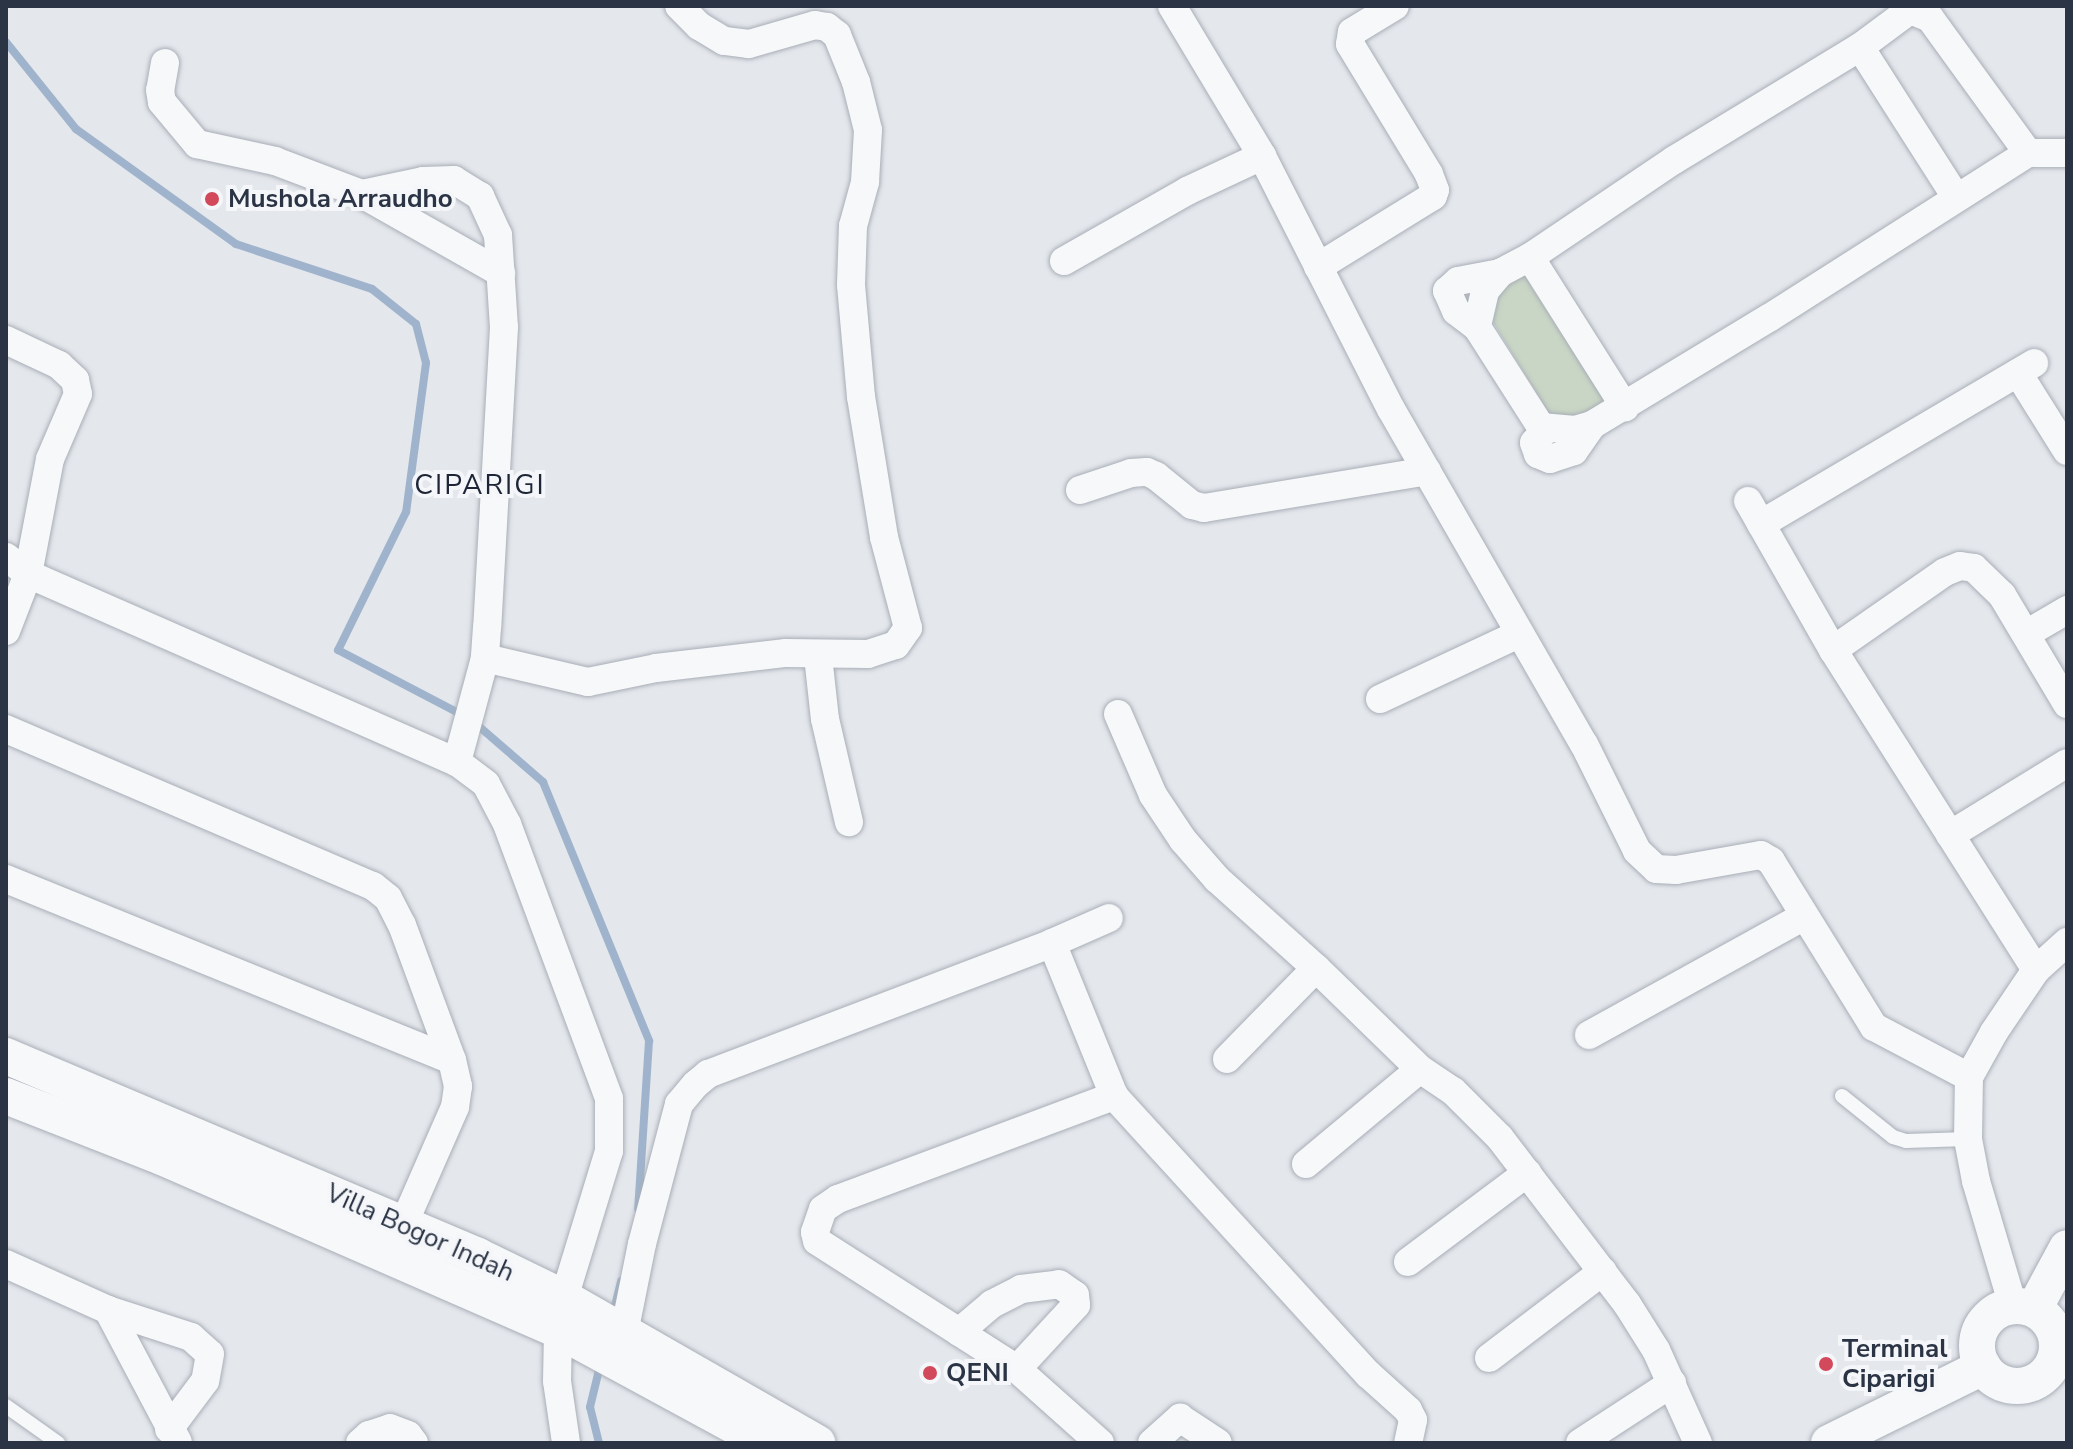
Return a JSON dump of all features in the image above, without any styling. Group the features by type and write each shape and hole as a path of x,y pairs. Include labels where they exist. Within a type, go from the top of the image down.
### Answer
{"street":[{"path":"485,658 588,682 656,668 786,653 818,656 868,654 896,645 908,628 884,537 869,447 851,285 853,226 865,182 868,130 856,82 837,35 827,27 815,25 749,44 724,41 699,26 679,6"},
{"path":"1172,6 1262,156 1427,471 1584,744 1620,819 1646,861 1656,869 1693,869 1761,855 1771,861 1874,1027 1969,1077"},
{"path":"1318,267 1433,196 1435,190 1429,174 1350,44 1352,32 1395,6"},
{"path":"2028,153 1924,13 1910,10 1860,47 1674,160 1530,257 1500,273 1485,291 1477,327 1539,425 1546,429 1575,430 1592,425 2028,153 2067,153"},
{"path":"1860,47 1956,197"},
{"path":"165,63 160,90 162,102 197,144 275,161 362,194 501,273"},
{"path":"1064,261 1187,191 1262,156"},
{"path":"362,194 423,181 454,180 480,196 498,235 504,327 485,658 460,750"},
{"path":"1530,257 1625,407"},
{"path":"6,340 59,365 75,380 78,394 50,459 17,565 6,631"},
{"path":"2036,970 1833,650 1754,513 2026,368 2067,451"},
{"path":"1080,490 1120,476 1147,472 1192,505 1204,508 1427,471"},
{"path":"17,565 460,750 486,784 507,824 609,1099 609,1151 561,1314 557,1381 566,1443"},
{"path":"1833,650 1945,572 1960,566 1986,576 2002,595 2067,704"},
{"path":"2026,634 2067,610"},
{"path":"1380,699 1519,634"},
{"path":"818,656 825,719 849,822"},
{"path":"1118,714 1153,795 1183,840 1217,879 1316,968 1420,1069 1474,1110 1527,1173 1603,1271 1656,1350 1698,1443"},
{"path":"6,729 373,886 388,898 402,925 452,1060 458,1086 455,1107 397,1239"},
{"path":"1950,835 2067,763"},
{"path":"6,879 452,1060"},
{"path":"1589,1035 1803,917"},
{"path":"614,1340 679,1104 696,1084 708,1074 1052,943 1109,918"},
{"path":"2042,1314 1998,1310 1982,1326 1977,1351 1992,1374 2021,1385 2046,1374 2057,1353 2042,1314 1986,1220 1968,1139 1969,1077 1994,1032 2036,970 2067,942"},
{"path":"1052,943 1114,1096 1368,1374 1408,1410 1413,1420 1408,1443"},
{"path":"1227,1059 1316,968"},
{"name":"Villa Bogor Indah","path":"6,1056 561,1314 817,1443"},
{"path":"1306,1164 1420,1069"},
{"name":"Villa Bogor Indah","path":"6,1096 164,1158 397,1239"},
{"path":"1100,1443 1017,1369 817,1241 816,1221 823,1209 838,1199 1114,1096"},
{"path":"1408,1262 1527,1173"},
{"path":"2042,1314 2067,1248"},
{"path":"6,1264 108,1310 191,1337 210,1354 205,1381 173,1436"},
{"path":"1489,1358 1603,1271"},
{"path":"959,1332 992,1304 1021,1289 1059,1284 1075,1295 1076,1305 1017,1369"},
{"path":"108,1310 173,1436"},
{"name":"Villa Bogor Indah","path":"614,1340 766,1443"},
{"path":"1849,1441 1992,1374"},
{"path":"1580,1443 1672,1383"},
{"path":"1152,1443 1180,1418 1218,1443"},
{"path":"360,1443 369,1435 390,1428 408,1435 414,1443"}],"lane":[{"path":"1842,1096 1893,1137 1906,1141 1968,1139"},
{"path":"6,1406 58,1443"}],"green space":[{"path":"1525,272 1607,395 1584,424 1554,422 1493,322 1501,284"}],"waterway":[{"path":"6,42 76,129 236,244 372,289 416,324 426,363 406,512 338,650 464,716"},
{"path":"475,723 543,782 649,1041 638,1209"},
{"path":"613,1314 621,1281"},
{"path":"599,1443 590,1407 601,1362"}],"place":[{"name":"Mushola Arraudho","path":"212,199"},
{"name":"Terminal Ciparigi","path":"1826,1364"},
{"name":"QENI","path":"930,1373"}],"district":[{"name":"CIPARIGI","path":"480,485"}]}
